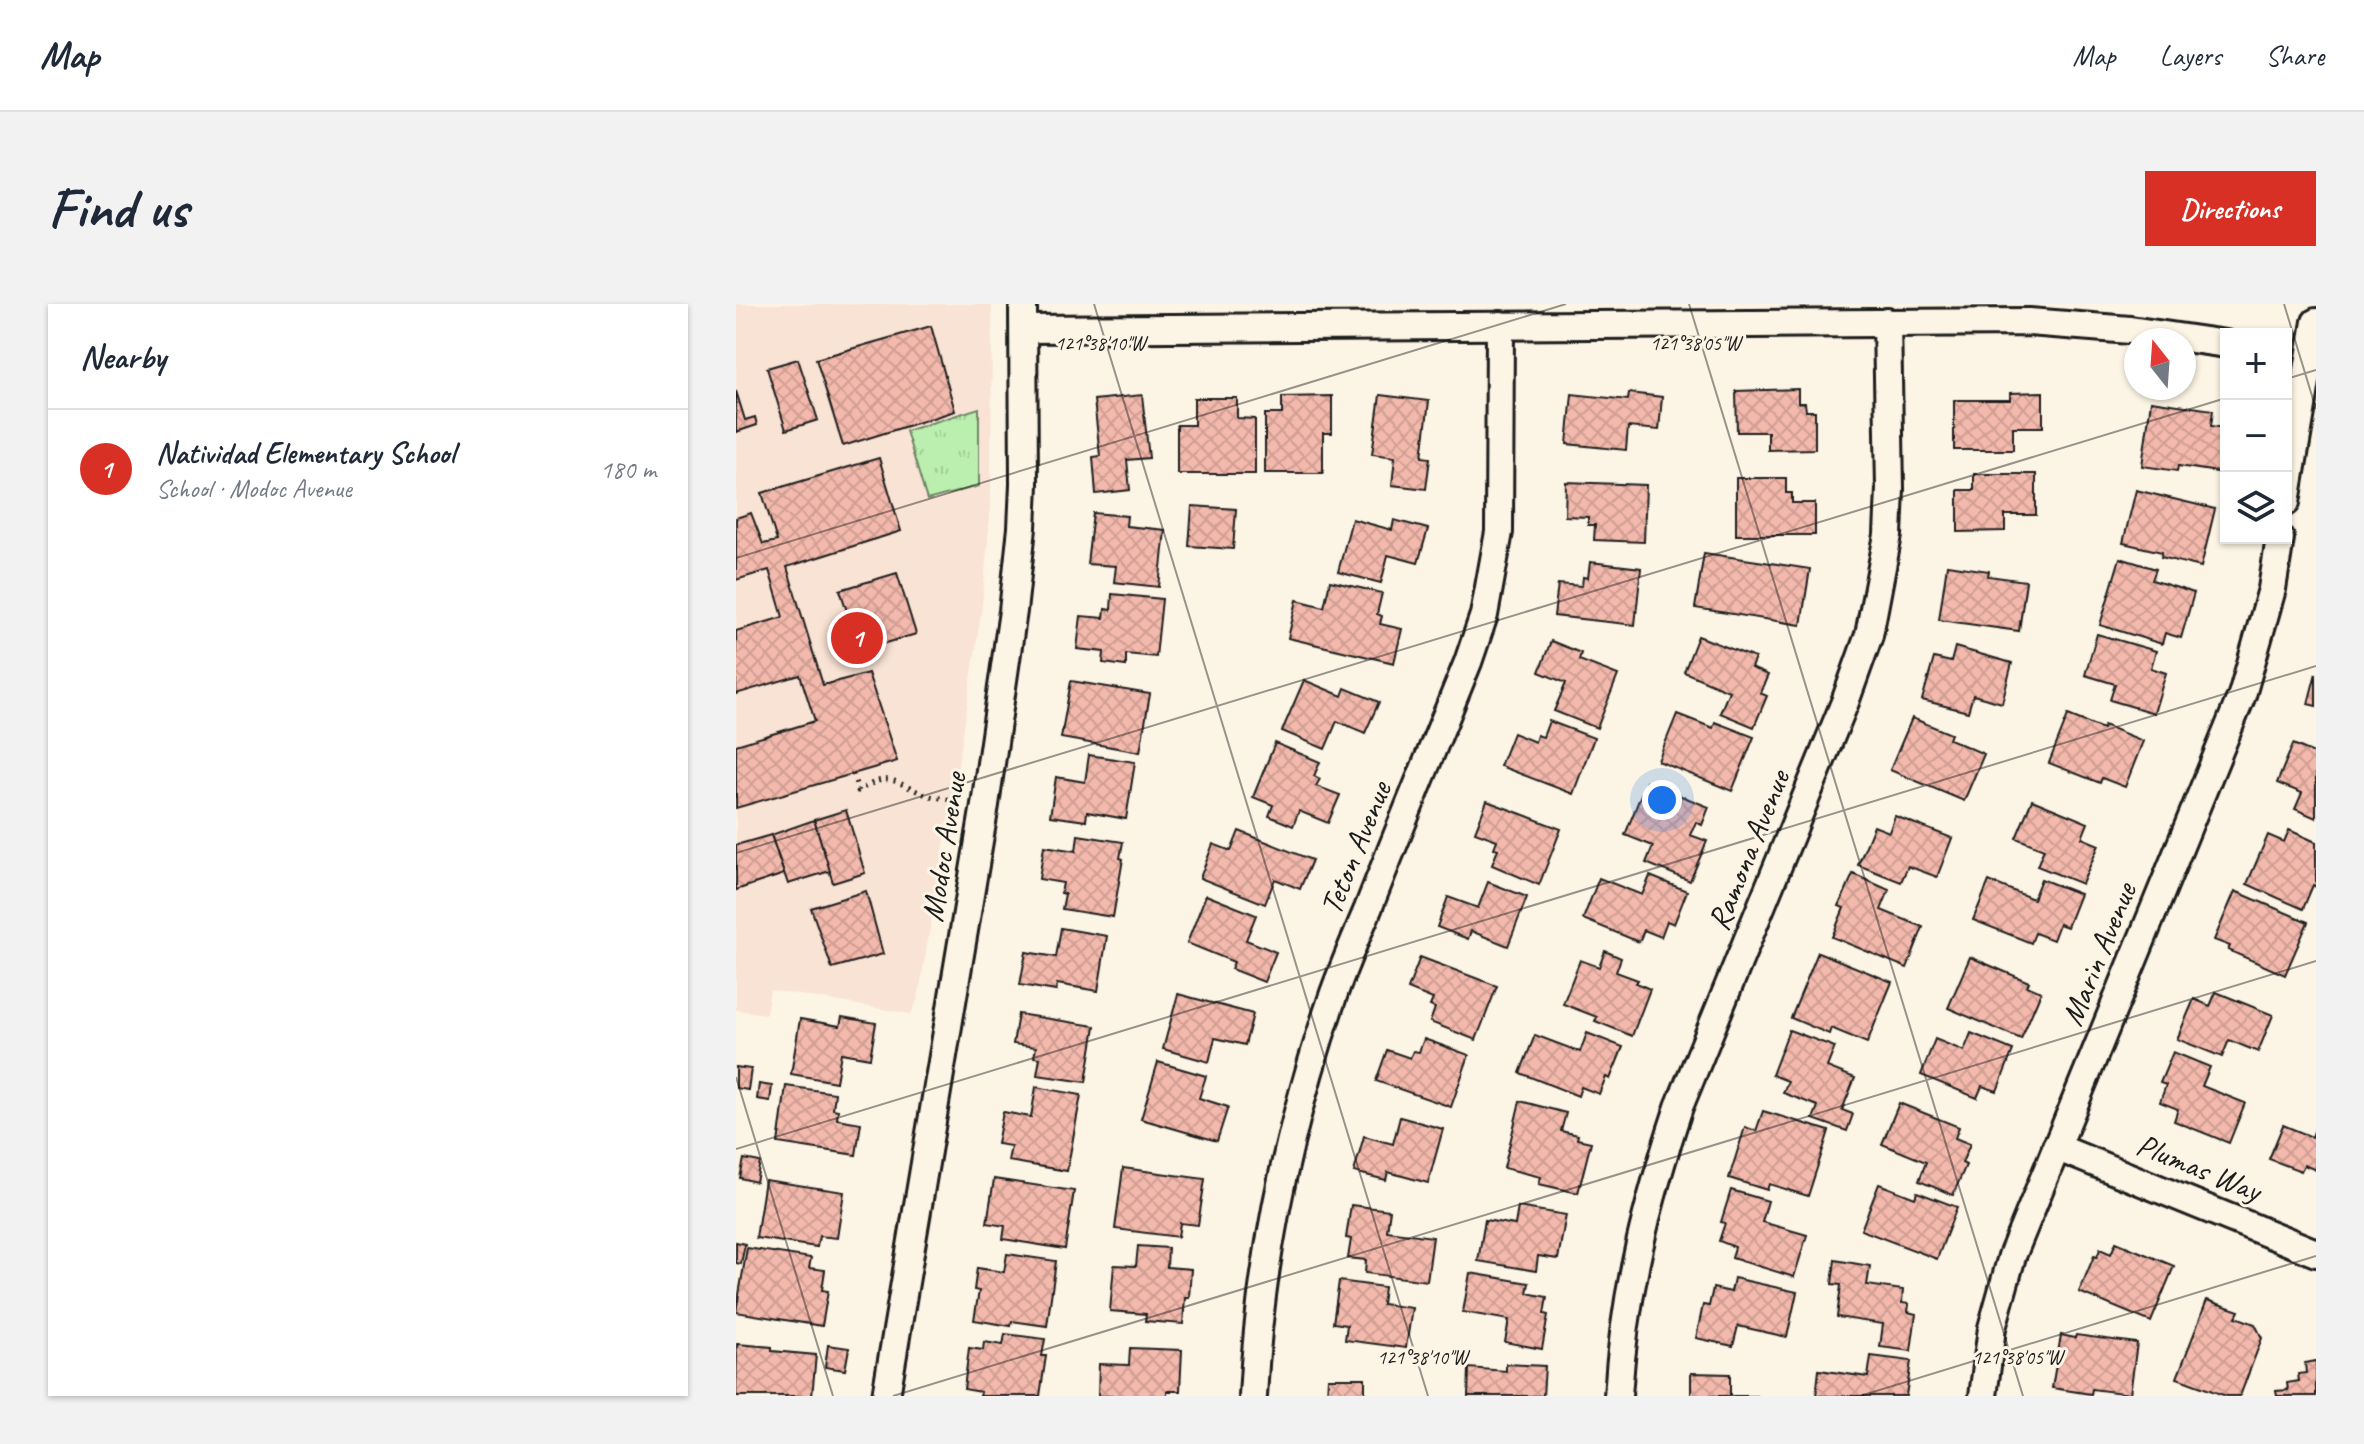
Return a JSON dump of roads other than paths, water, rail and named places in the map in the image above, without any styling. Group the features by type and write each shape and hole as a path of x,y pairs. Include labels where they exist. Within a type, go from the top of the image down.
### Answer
{"street":[{"path":"1023,316 1500,325 2029,322 2080,325 2220,343"},
{"name":"Modoc Avenue","path":"886,1396 985,805 1010,635 1023,498 1023,316"},
{"name":"Ramona Avenue","path":"1618,1396 1626,1306 1660,1164 1696,1065 1845,702 1876,605 1888,535 1890,489 1887,322"},
{"path":"2290,472 2304,357 2316,322"},
{"name":"Teton Avenue","path":"1253,1396 1261,1297 1269,1244 1280,1182 1302,1095 1335,989 1468,662 1484,615 1499,532 1500,325"},
{"name":"Marin Avenue","path":"1983,1396 1992,1328 2012,1256 2242,695 2272,589 2279,544"},
{"name":"Plumas Way","path":"2056,1147 2316,1253"}],"place":[{"name":"Natividad Elementary School","path":"857,638"}]}
